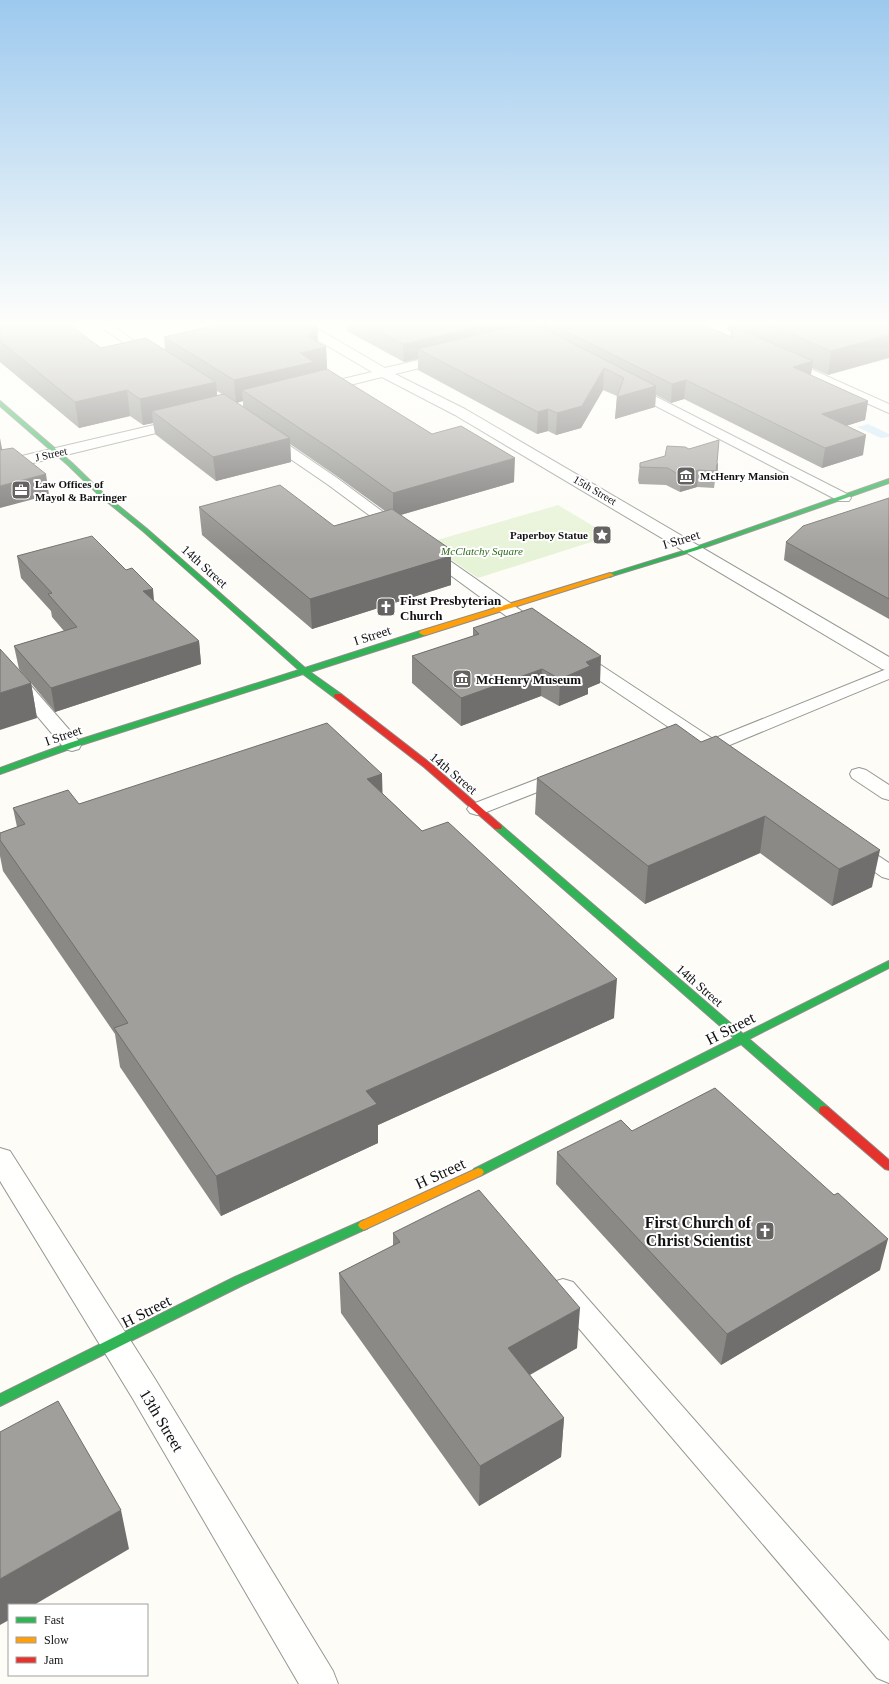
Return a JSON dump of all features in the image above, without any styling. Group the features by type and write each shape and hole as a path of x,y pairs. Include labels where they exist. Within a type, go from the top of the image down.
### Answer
{"street":[{"name":"15th Street","path":"437,401 460,412 695,549 889,665"},
{"path":"870,401 889,409"},
{"name":"14th Street","path":"0,403 57,452 102,496 145,530 303,670 426,765 478,809 889,1166"},
{"name":"J Street","path":"0,466 200,418"},
{"name":"I Street","path":"0,771 72,745 303,670 503,607 695,549 889,481"},
{"name":"H Street","path":"0,1400 239,1281 474,1187 742,1039 889,964"},
{"name":"13th Street","path":"0,1158 116,1343 320,1684"}],"lane":[{"path":"655,401 844,498"},
{"path":"255,428 332,480 503,607 628,692 683,725 737,764"},
{"path":"0,661 72,745"},
{"path":"712,746 889,673"},
{"path":"663,732 683,725"},
{"path":"478,809 578,769"},
{"path":"859,774 889,794"},
{"path":"845,841 889,873"},
{"path":"548,1272 889,1666"}],"green space":[{"name":"McClatchy Square","path":"558,505 610,536 478,578 427,543"}],"water":[{"path":"868,424 889,434 889,437 881,438 857,427"}],"building":[{"path":"196,401 234,401 290,438 213,457 152,411"},
{"path":"258,401 378,401 432,434 461,426 515,458 393,493 337,453"},
{"path":"516,401 585,401 582,406 557,413 548,409 538,412"},
{"path":"728,401 868,401 822,414 866,435 825,448"},
{"path":"719,440 718,464 716,471 698,470 681,476 668,468 640,467 640,463 665,456 667,446 685,447 689,449"},
{"path":"13,448 46,474 0,486 0,450"},
{"path":"280,485 334,526 392,509 450,549 443,551 451,556 310,599 199,507"},
{"path":"889,498 889,599 786,542 803,526"},
{"path":"92,536 126,570 132,568 153,589 143,591 199,641 51,688 14,646 77,627 48,594 52,593 17,556"},
{"path":"532,608 601,656 586,662 590,666 560,679 542,669 461,698 412,656 479,634 473,628"},
{"path":"0,649 31,683 0,693"},
{"path":"327,723 382,774 367,779 422,831 448,822 617,979 366,1091 377,1104 216,1176 114,1028 128,1023 0,840 0,833 25,824 13,808 68,790 79,804"},
{"path":"676,724 701,742 716,736 880,850 839,869 765,816 648,866 537,778"},
{"path":"715,1088 834,1195 838,1193 888,1239 727,1334 557,1152 621,1120 632,1131"},
{"path":"479,1190 580,1308 508,1348 564,1418 480,1466 339,1273 400,1242 393,1233"},
{"path":"58,1401 121,1510 0,1579 0,1432"}],"traffic: fast":[{"path":"0,403 70,464 102,495 145,530 303,670 338,696"},
{"path":"610,575 695,549 889,481"},
{"path":"0,771 72,745 423,633"},
{"path":"498,827 824,1110"},
{"path":"478,1172 889,964"},
{"path":"0,1400 239,1281 364,1225"}],"traffic: slow":[{"path":"423,633 610,575"},
{"path":"364,1225 478,1172"}],"traffic: jam":[{"path":"338,696 427,765 498,827"},
{"path":"824,1110 889,1166"}],"place":[{"name":"McHenry Mansion","path":"686,476"},
{"name":"Law Offices of Mayol & Barringer","path":"21,490"},
{"name":"Paperboy Statue","path":"602,535"},
{"name":"First Presbyterian Church","path":"386,607"},
{"name":"McHenry Museum","path":"462,679"},
{"name":"First Church of Christ Scientist","path":"765,1231"}]}
